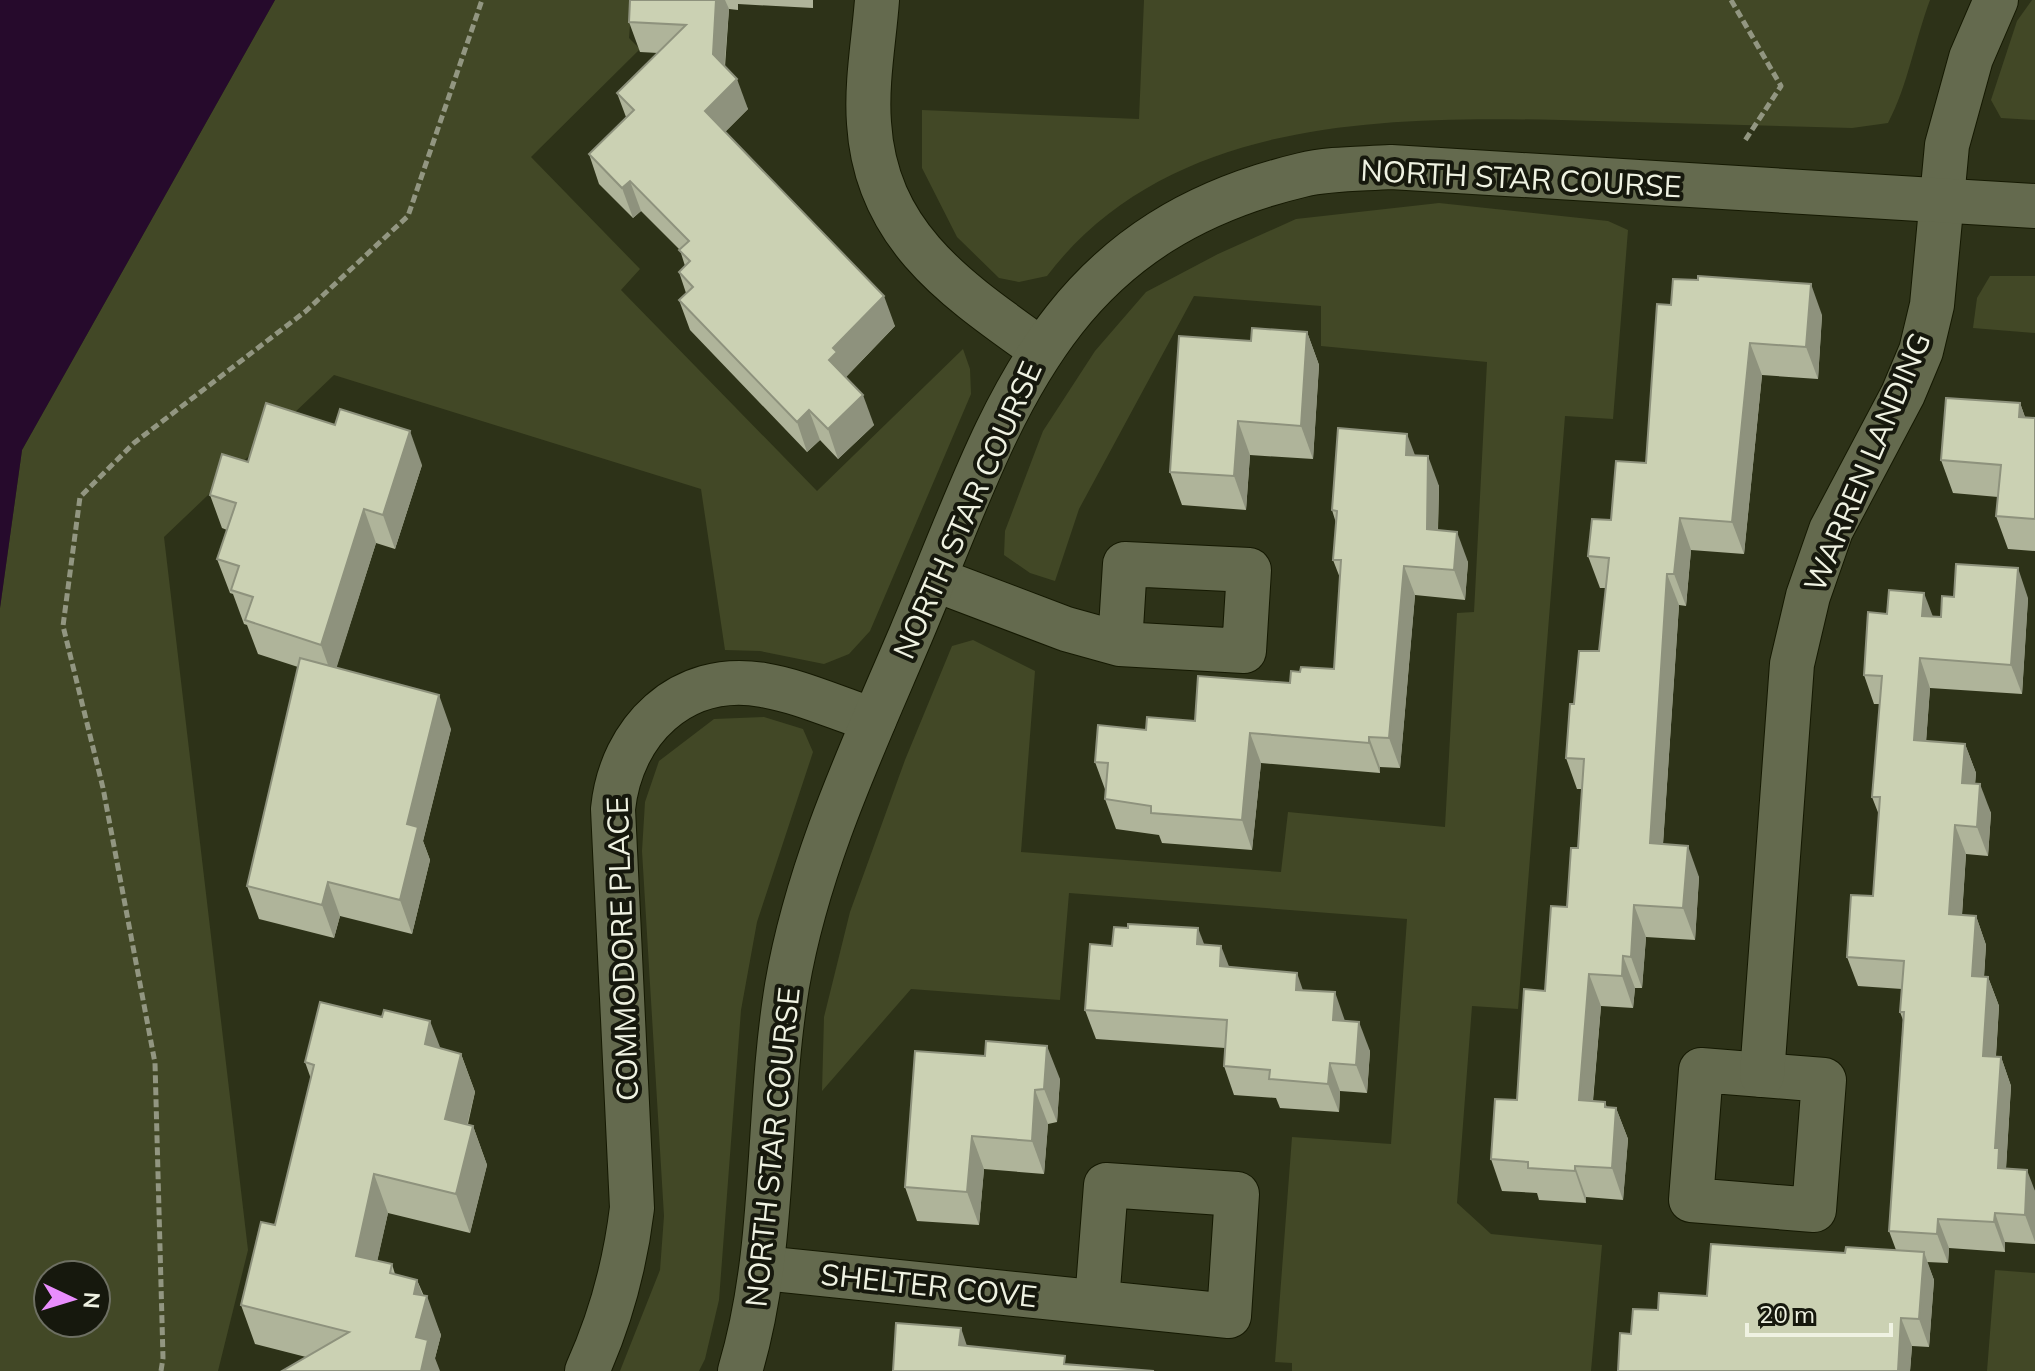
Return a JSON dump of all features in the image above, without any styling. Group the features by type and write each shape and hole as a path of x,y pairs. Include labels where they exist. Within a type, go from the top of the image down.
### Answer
{"street":[{"path":"877,0 868,122 876,169 894,213 927,262 953,286 1040,349"},
{"name":"WARREN LANDING","path":"1762,1075 1792,664 1808,596 1831,530 1903,394 1921,351 1932,305 1939,201 1947,145 1971,58 1996,0"},
{"name":"NORTH STAR COURSE","path":"740,1371 755,1321 762,1268 778,1044 788,980 811,889 874,720 1011,398 1040,349 1065,315 1115,264 1173,223 1238,193 1306,174 1391,167 2035,206"},
{"path":"934,579 1066,629 1120,644"},
{"name":"COMMODORE PLACE","path":"587,1371 607,1328 626,1262 632,1208 613,809 616,782 628,750 649,721 685,695 719,684 763,685 874,720"},
{"name":"SHELTER COVE","path":"762,1268 1097,1302"}],"path":[{"path":"161,1371 155,1063 103,788 63,626 80,497 134,443 306,311 408,216 482,0"},
{"path":"1715,187 1781,86 1731,0"}],"green space":[{"path":"275,0 632,0 629,38 640,49 531,157 640,269 621,290 817,491 963,349 970,369 971,394 870,631 849,654 824,664 760,651 725,650 701,489 334,375 164,537 248,1250 218,1371 0,1371 0,608 22,450"},
{"path":"1144,0 1930,0 1901,93 1888,123 1852,128 1524,119 1449,120 1373,124 1299,134 1227,152 1160,181 1099,221 1047,276 1019,282 999,278 957,237 922,168 922,110 1139,119"},
{"path":"2035,0 2035,120 2001,118 1991,100 2017,21"},
{"path":"1439,203 1608,221 1628,230 1613,419 1565,416 1518,1009 1472,1006 1457,1203 1491,1234 1602,1245 1591,1371 1292,1371 1292,1363 1275,1362 1292,1137 1391,1144 1407,919 1069,893 1060,1000 911,989 822,1091 824,1017 850,912 905,760 952,646 973,640 1035,671 1021,852 1281,872 1288,812 1445,827 1457,613 1474,612 1487,362 1321,346 1321,306 1194,296 1079,509 1055,581 1030,573 1004,555 1005,531 1043,431 1095,351 1146,292 1218,254 1296,219"},
{"path":"1990,276 2035,276 2035,333 1973,328 1977,298"},
{"path":"764,717 803,729 813,752 757,922 741,1010 719,1300 705,1359 699,1371 620,1371 660,1270 664,1216 642,851 645,802 659,761 714,719"},
{"path":"1995,1270 2035,1273 2035,1371 1987,1371"}],"shaded area":[{"path":"0,0 275,0 22,450 0,608"}],"building":[{"path":"630,0 716,0 713,54 737,79 705,111 884,296 833,348 837,352 829,360 863,395 828,429 809,410 797,422 679,300 693,287 679,272 690,261 679,250 689,241 630,181 622,188 589,154 634,110 617,93 686,25 629,22"},
{"path":"1698,276 1811,284 1806,347 1750,343 1732,522 1680,518 1674,574 1667,574 1650,843 1688,846 1683,908 1634,905 1631,957 1623,956 1622,976 1589,974 1579,1100 1605,1102 1605,1107 1616,1108 1612,1168 1575,1166 1575,1171 1528,1168 1528,1162 1491,1159 1495,1099 1517,1100 1524,989 1545,991 1551,906 1567,907 1571,848 1578,848 1584,759 1566,758 1570,704 1574,704 1579,651 1599,651 1609,558 1588,556 1592,519 1611,520 1616,461 1646,463 1657,304 1671,305 1673,279 1698,280"},
{"path":"1252,328 1307,332 1301,426 1238,421 1234,476 1170,472 1179,336 1251,341"},
{"path":"1946,398 2020,403 2019,417 2035,418 2035,519 1996,516 2001,465 1941,460"},
{"path":"266,403 335,425 340,409 410,431 383,515 364,509 321,645 245,620 253,597 231,590 239,566 217,559 236,503 210,495 222,454 248,462"},
{"path":"1338,428 1407,434 1406,455 1428,456 1427,529 1457,532 1454,570 1404,566 1389,738 1369,737 1369,743 1250,733 1242,820 1151,813 1151,806 1105,799 1108,763 1095,762 1098,725 1146,730 1147,717 1195,721 1198,676 1290,683 1291,671 1300,672 1301,667 1334,669 1341,560 1333,560 1337,511 1332,510"},
{"path":"1956,564 2018,568 2011,665 1920,658 1914,740 1965,744 1962,783 1980,784 1977,827 1955,825 1949,914 1976,916 1972,976 1988,977 1983,1056 2001,1057 1995,1148 1999,1148 1998,1168 2027,1170 2025,1215 1995,1213 1994,1222 1938,1219 1937,1234 1889,1231 1904,1012 1900,1012 1904,961 1847,957 1851,895 1873,896 1880,797 1872,797 1882,676 1864,675 1868,612 1887,614 1889,590 1924,593 1922,616 1941,617 1942,596 1954,597"},
{"path":"300,658 439,695 407,824 418,827 400,900 328,882 322,905 247,886"},
{"path":"1128,924 1198,928 1197,944 1221,946 1220,966 1297,973 1296,990 1335,992 1333,1020 1359,1022 1356,1065 1330,1063 1328,1084 1269,1079 1270,1070 1224,1066 1227,1020 1085,1010 1090,944 1112,946 1114,927 1128,928"},
{"path":"320,1002 382,1017 384,1010 430,1021 425,1044 461,1054 445,1119 473,1126 456,1194 374,1174 356,1256 392,1264 390,1273 417,1280 414,1294 427,1296 416,1337 428,1340 421,1371 282,1371 349,1332 241,1305 261,1222 275,1225 314,1065 305,1062"},
{"path":"986,1041 1047,1046 1044,1089 1035,1090 1032,1141 972,1136 967,1192 905,1187 915,1051 985,1056"},
{"path":"1711,1244 1845,1253 1846,1247 1924,1252 1919,1319 1901,1318 1898,1371 1618,1371 1620,1333 1631,1334 1633,1309 1658,1310 1659,1293 1707,1296"},
{"path":"896,1323 961,1328 959,1345 1065,1356 1064,1364 1154,1371 893,1371"}]}
